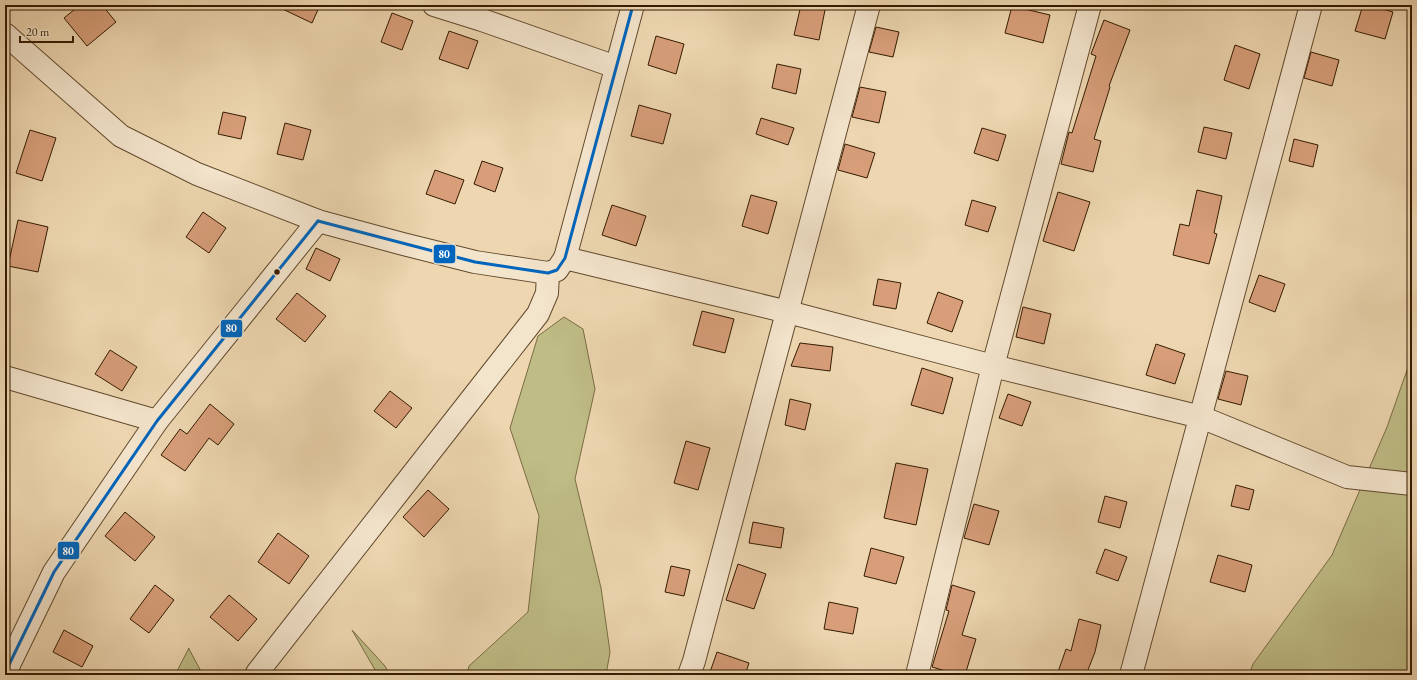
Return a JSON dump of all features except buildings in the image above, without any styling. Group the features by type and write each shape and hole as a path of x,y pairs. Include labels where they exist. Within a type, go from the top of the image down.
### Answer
{"street":[{"path":"434,5 484,13 616,67"},
{"path":"5,34 121,136 197,174 318,221 475,262 548,273 557,270 565,258 633,5"},
{"path":"689,675 788,312 869,5"},
{"path":"916,675 993,366 1090,5"},
{"path":"1131,675 1311,5"},
{"path":"5,673 54,572 157,421 318,221"},
{"path":"565,258 788,312 993,366 1201,416 1347,477 1412,484"},
{"path":"257,673 538,314 547,293 548,273"},
{"path":"5,377 157,421"}],"shaded area":[{"path":"564,317 583,329 595,389 575,479 601,588 610,652 606,675 467,675 469,666 528,612 539,516 510,428 538,336"},
{"path":"1412,356 1412,675 1249,675 1253,664 1332,555 1387,427"},
{"path":"352,630 385,666 390,675 378,675"},
{"path":"189,648 203,675 175,675"}],"transit line":[{"name":"80","path":"318,221 475,262 548,273 557,270 565,258 633,5"},
{"name":"80","path":"5,673 54,572 157,421 318,221"}]}
